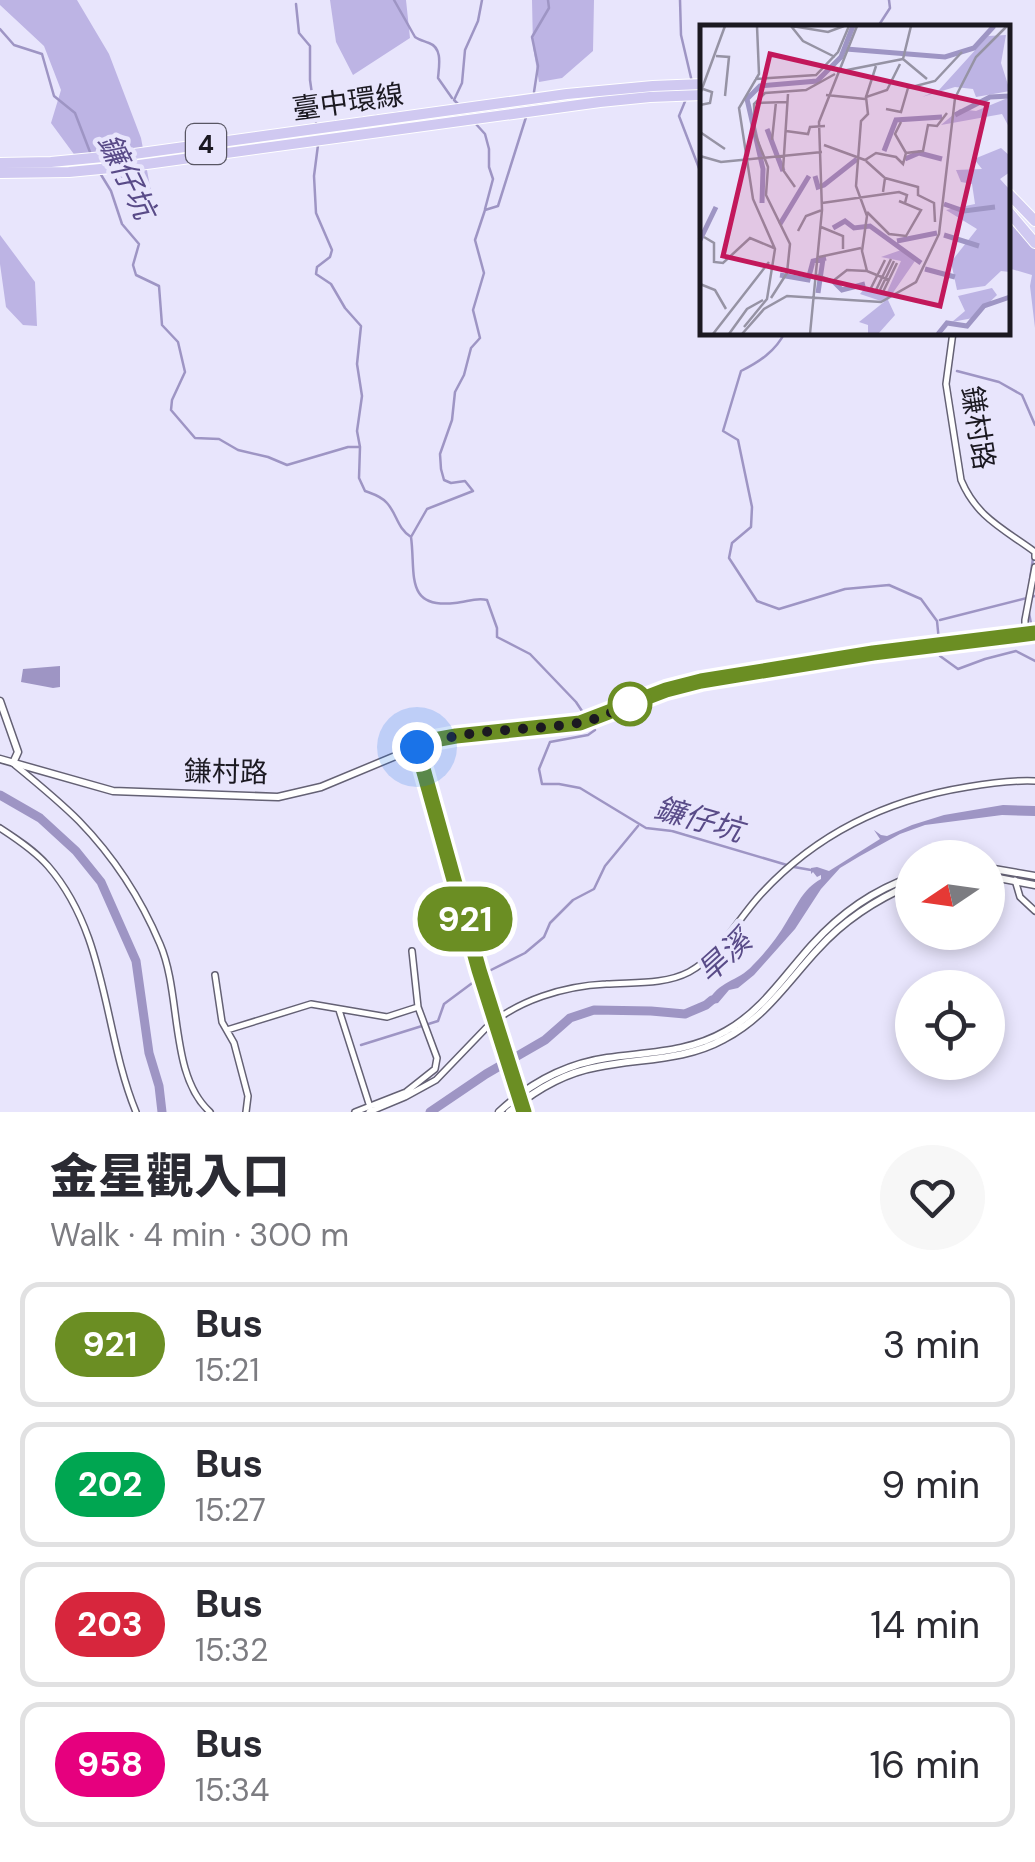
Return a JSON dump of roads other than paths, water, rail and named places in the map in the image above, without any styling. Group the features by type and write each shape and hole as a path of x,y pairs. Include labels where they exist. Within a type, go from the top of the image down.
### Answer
{"highway":[{"name":"臺中環線","path":"0,173 694,89"},
{"name":"臺中環線","path":"0,162 96,164"},
{"path":"1010,195 1035,221"},
{"path":"1010,213 1035,242"}],"street":[{"name":"鎌村路","path":"952,335 947,394 961,480 983,515 1035,552 1035,557"},
{"path":"1025,634 1035,567"},
{"name":"鎌村路","path":"0,759 113,791 278,797 321,787 434,740 580,723 701,681 1035,632"},
{"path":"0,701 18,752 13,764 79,821 135,893 161,945 171,978 186,1076 194,1094 210,1112"},
{"path":"417,747 524,1112"},
{"path":"355,1112 370,1110 436,1080 496,1024 523,1005 551,993 600,984 664,980 690,972 719,948 747,909 801,856 861,817 938,790 1001,781 1035,781"},
{"path":"0,828 49,866 82,923 101,980 122,1074 136,1112"},
{"path":"1005,875 1035,876"},
{"path":"1017,877 1035,885"},
{"path":"1017,877 1020,897 1035,911"},
{"path":"499,1112 548,1076 591,1060 680,1050 724,1033 766,1000 808,949 844,916 878,893 895,887"},
{"path":"370,1110 406,1092 435,1069 437,1058 418,1007 412,950"},
{"path":"215,975 222,1022 234,1043 248,1096 246,1112"},
{"path":"227,1030 311,1004 387,1017 418,1007"},
{"path":"338,1010 370,1110"},
{"path":"509,1112 519,1095"}],"waterway":[{"path":"394,0 415,37 436,49 438,78 452,98"},
{"path":"460,106 454,100 462,83 465,50 482,0"},
{"path":"534,92 538,66 532,37 549,8 548,0"},
{"path":"680,0 681,35 692,82"},
{"path":"879,25 890,8 889,0"},
{"path":"296,4 299,33 310,46 316,122"},
{"name":"鐮仔坑","path":"0,29 14,45 42,54 54,96 75,113 90,152"},
{"path":"686,99 679,116 700,171"},
{"path":"411,537 427,509 473,491 465,481 444,480 440,454 452,420 455,392 471,348 480,338 473,310 484,273 475,240 485,210 498,206 527,114"},
{"path":"475,123 485,134 493,179 485,209"},
{"path":"318,145 314,176 316,213 332,250 330,257 317,267 316,274 331,284 361,326 357,364 362,396 357,431 360,447"},
{"name":"鐮仔坑","path":"100,173 122,224 139,244 133,265 136,275 159,286 162,325 178,342 185,372 171,410 195,438 219,439 238,450 287,465 360,447 359,478 365,491 385,501 411,537 420,594 439,603 487,600 497,637 530,654 586,717"},
{"path":"783,335 766,355 741,371 723,431 738,440 752,507 751,527 732,543 729,558 757,601 779,609 845,589 889,585 921,599 937,621 939,641"},
{"path":"957,371 999,382 1022,395 1035,425"},
{"path":"1030,580 1033,558"},
{"path":"940,620 1035,596"},
{"path":"1029,613 1032,629"},
{"path":"939,649 940,656 958,669 1016,651 1035,661"},
{"name":"鐮仔坑","path":"590,724 595,730 588,735 550,742 539,769 542,784 580,788 646,828 672,831 787,865"},
{"name":"旱溪","path":"0,795 40,818 76,851 101,882 136,961 162,1112"},
{"path":"361,1045 438,1021 444,1004 487,972 525,953 544,937 550,923 573,900 594,889 605,866 638,826"},
{"name":"鐮仔坑","path":"794,867 811,870"},
{"name":"旱溪","path":"430,1112 545,1040 570,1018 594,1010 685,1014 712,1000"}]}
